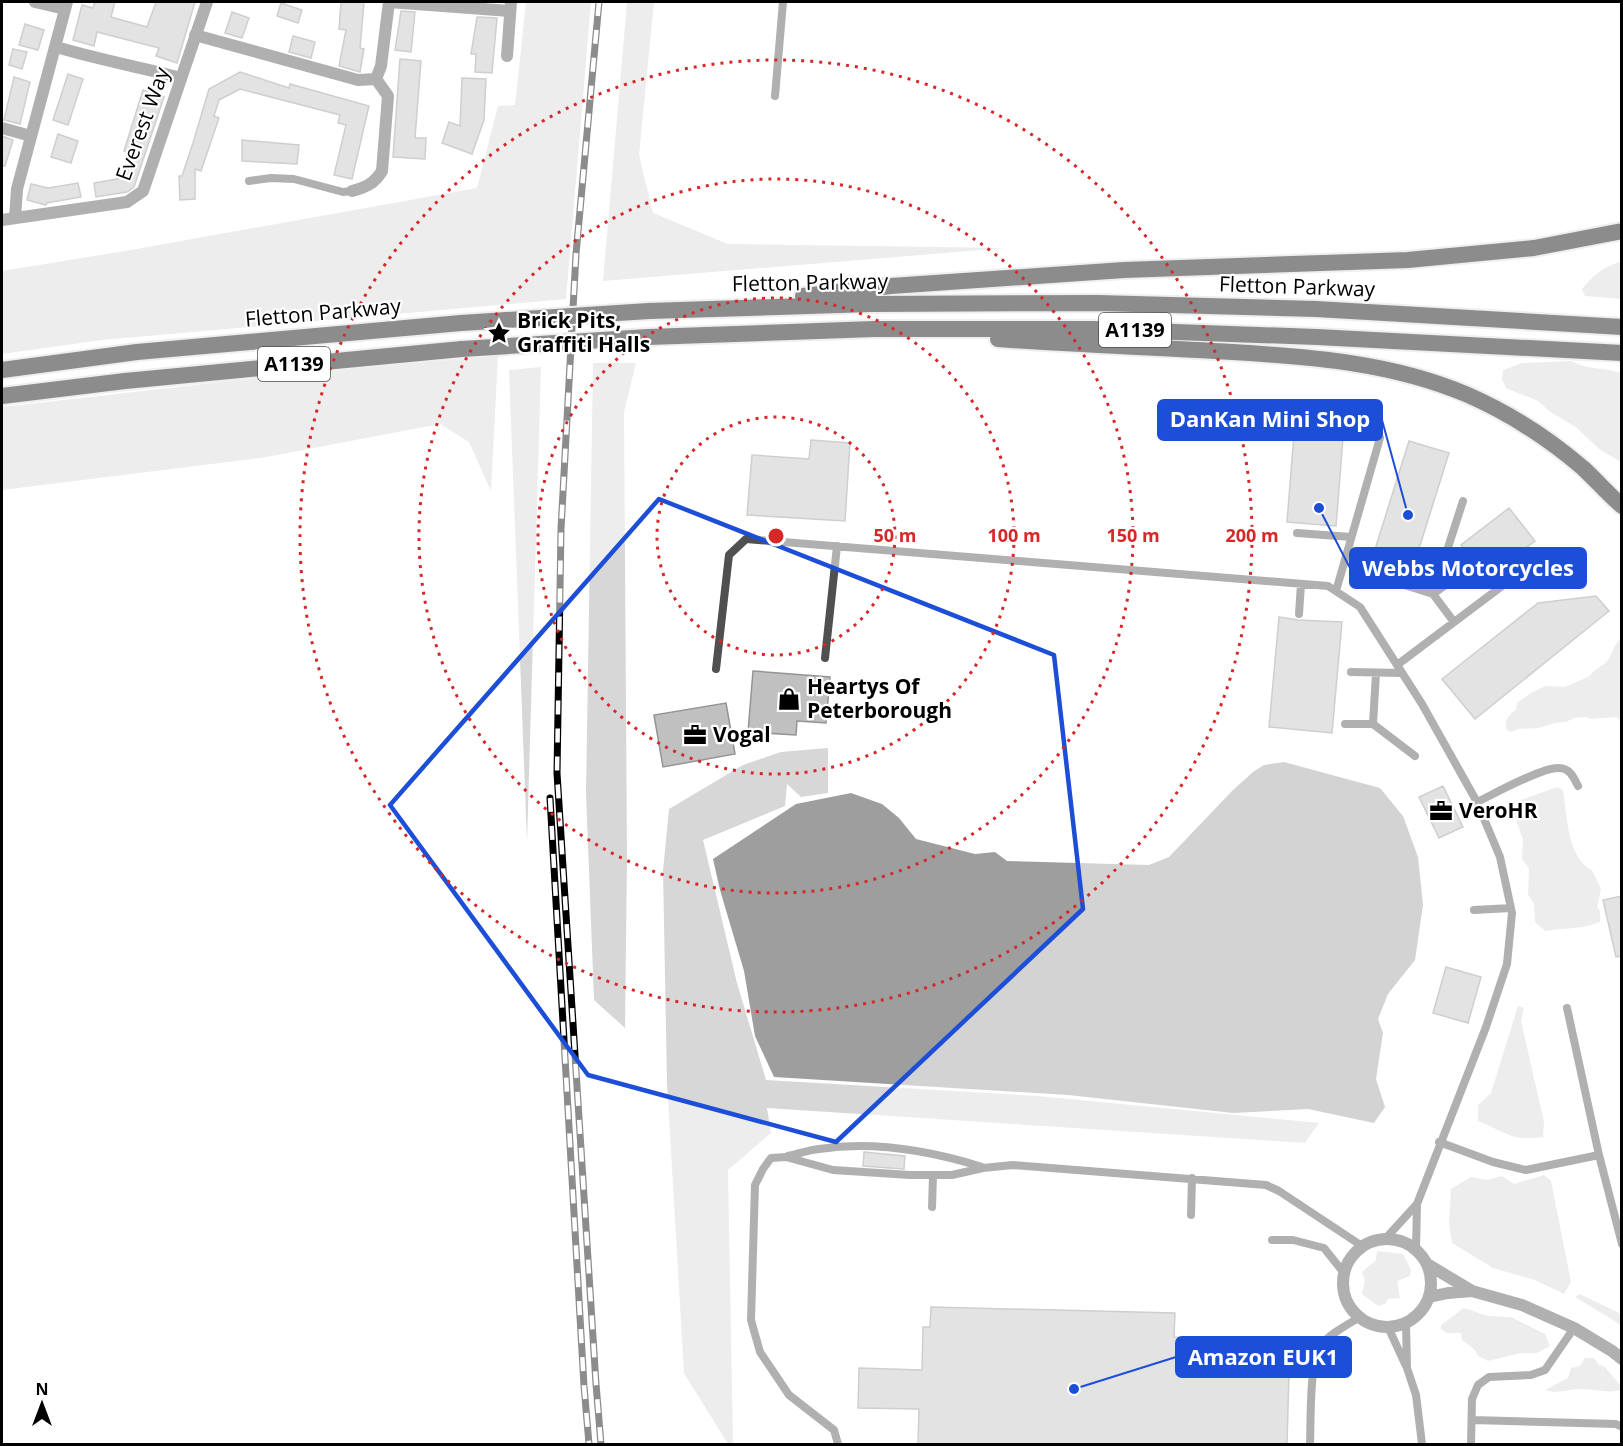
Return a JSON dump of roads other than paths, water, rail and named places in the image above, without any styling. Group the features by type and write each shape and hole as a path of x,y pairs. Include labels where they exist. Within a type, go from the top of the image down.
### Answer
{"highway":[{"name":"A1139","path":"701,308 891,286 983,279 1124,270 1408,260 1534,248 1622,231"},
{"name":"Fletton Parkway","path":"2,370 137,352 461,323 701,308 871,304 1098,303 1316,309 1622,327"},
{"name":"A1139","path":"874,329 1050,343 1287,356 1377,366 1468,396 1514,419 1583,468 1622,506"},
{"name":"A1139","path":"2,396 125,381 462,348 648,337 874,329 1094,329 1317,337 1622,353"}],"street":[{"path":"15,218 17,189 66,5 35,2"},
{"name":"Everest Way","path":"2,220 128,202 143,191 207,2"},
{"path":"376,79 381,66 389,2 511,6 507,56"},
{"path":"195,35 358,80 376,79"},
{"path":"56,47 100,60 125,63 181,78"},
{"path":"352,191 368,186 382,171 388,96 376,79"},
{"path":"2,128 31,136"},
{"path":"1386,1238 1407,1243 1416,1249 1427,1264 1431,1275 1429,1297 1424,1308 1406,1323 1388,1327 1378,1326 1360,1317 1351,1308 1343,1285 1344,1273 1348,1263 1362,1246 1374,1240 1386,1238"},
{"path":"1427,1264 1472,1291 1522,1305 1574,1328 1622,1359"},
{"path":"1429,1297 1472,1291"}],"lane":[{"path":"775,96 783,2"},
{"path":"249,181 285,178 344,192 352,191"},
{"path":"1336,591 1380,438"},
{"path":"1433,594 1462,501"},
{"path":"1297,533 1351,537"},
{"path":"716,669 729,555 746,539 1328,586 1360,607 1422,704 1477,802 1500,857 1511,908 1507,964 1486,1027 1417,1204 1416,1249"},
{"path":"825,658 837,546"},
{"path":"1433,594 1467,570"},
{"path":"1397,666 1510,580"},
{"path":"1395,582 1433,594 1454,622"},
{"path":"1299,614 1301,584"},
{"path":"1351,672 1402,673"},
{"path":"1372,724 1376,673"},
{"path":"1345,724 1372,724 1415,756"},
{"path":"1477,802 1546,770 1561,767 1572,773 1578,786"},
{"path":"1474,910 1511,908"},
{"path":"1567,1008 1599,1155 1622,1244"},
{"path":"1440,1142 1493,1162 1526,1170 1599,1155"},
{"path":"838,1444 834,1430 789,1395 760,1352 751,1320 755,1185 762,1169 771,1158 819,1149 860,1147 919,1151 983,1168"},
{"path":"786,1156 833,1170 910,1175 952,1175 983,1168 1013,1165 1266,1185 1279,1191 1362,1246"},
{"path":"932,1207 933,1175"},
{"path":"1191,1215 1192,1178"},
{"path":"1386,1238 1417,1204"},
{"path":"1272,1240 1293,1240 1324,1248 1344,1273"},
{"path":"1310,1444 1314,1367 1317,1354 1321,1346 1336,1332 1360,1317"},
{"path":"1406,1323 1407,1368"},
{"path":"1388,1327 1407,1368 1416,1395 1422,1444"},
{"path":"1471,1444 1472,1399 1478,1385 1489,1377 1531,1375 1545,1370 1574,1328"},
{"path":"1472,1420 1616,1424 1622,1427"}],"railway":[{"path":"599,2 576,254 561,529 557,773 601,1444"},
{"path":"550,798 589,1444"}],"place":[{"name":"Brick Pits, Graffiti Halls","path":"499,333"},
{"name":"Webbs Motorcycles","path":"1319,508"},
{"name":"DanKan Mini Shop","path":"1408,515"},
{"name":"Heartys Of Peterborough","path":"789,699"},
{"name":"Vogal","path":"695,735"},
{"name":"VeroHR","path":"1441,811"},
{"name":"Amazon EUK1","path":"1074,1389"}]}
